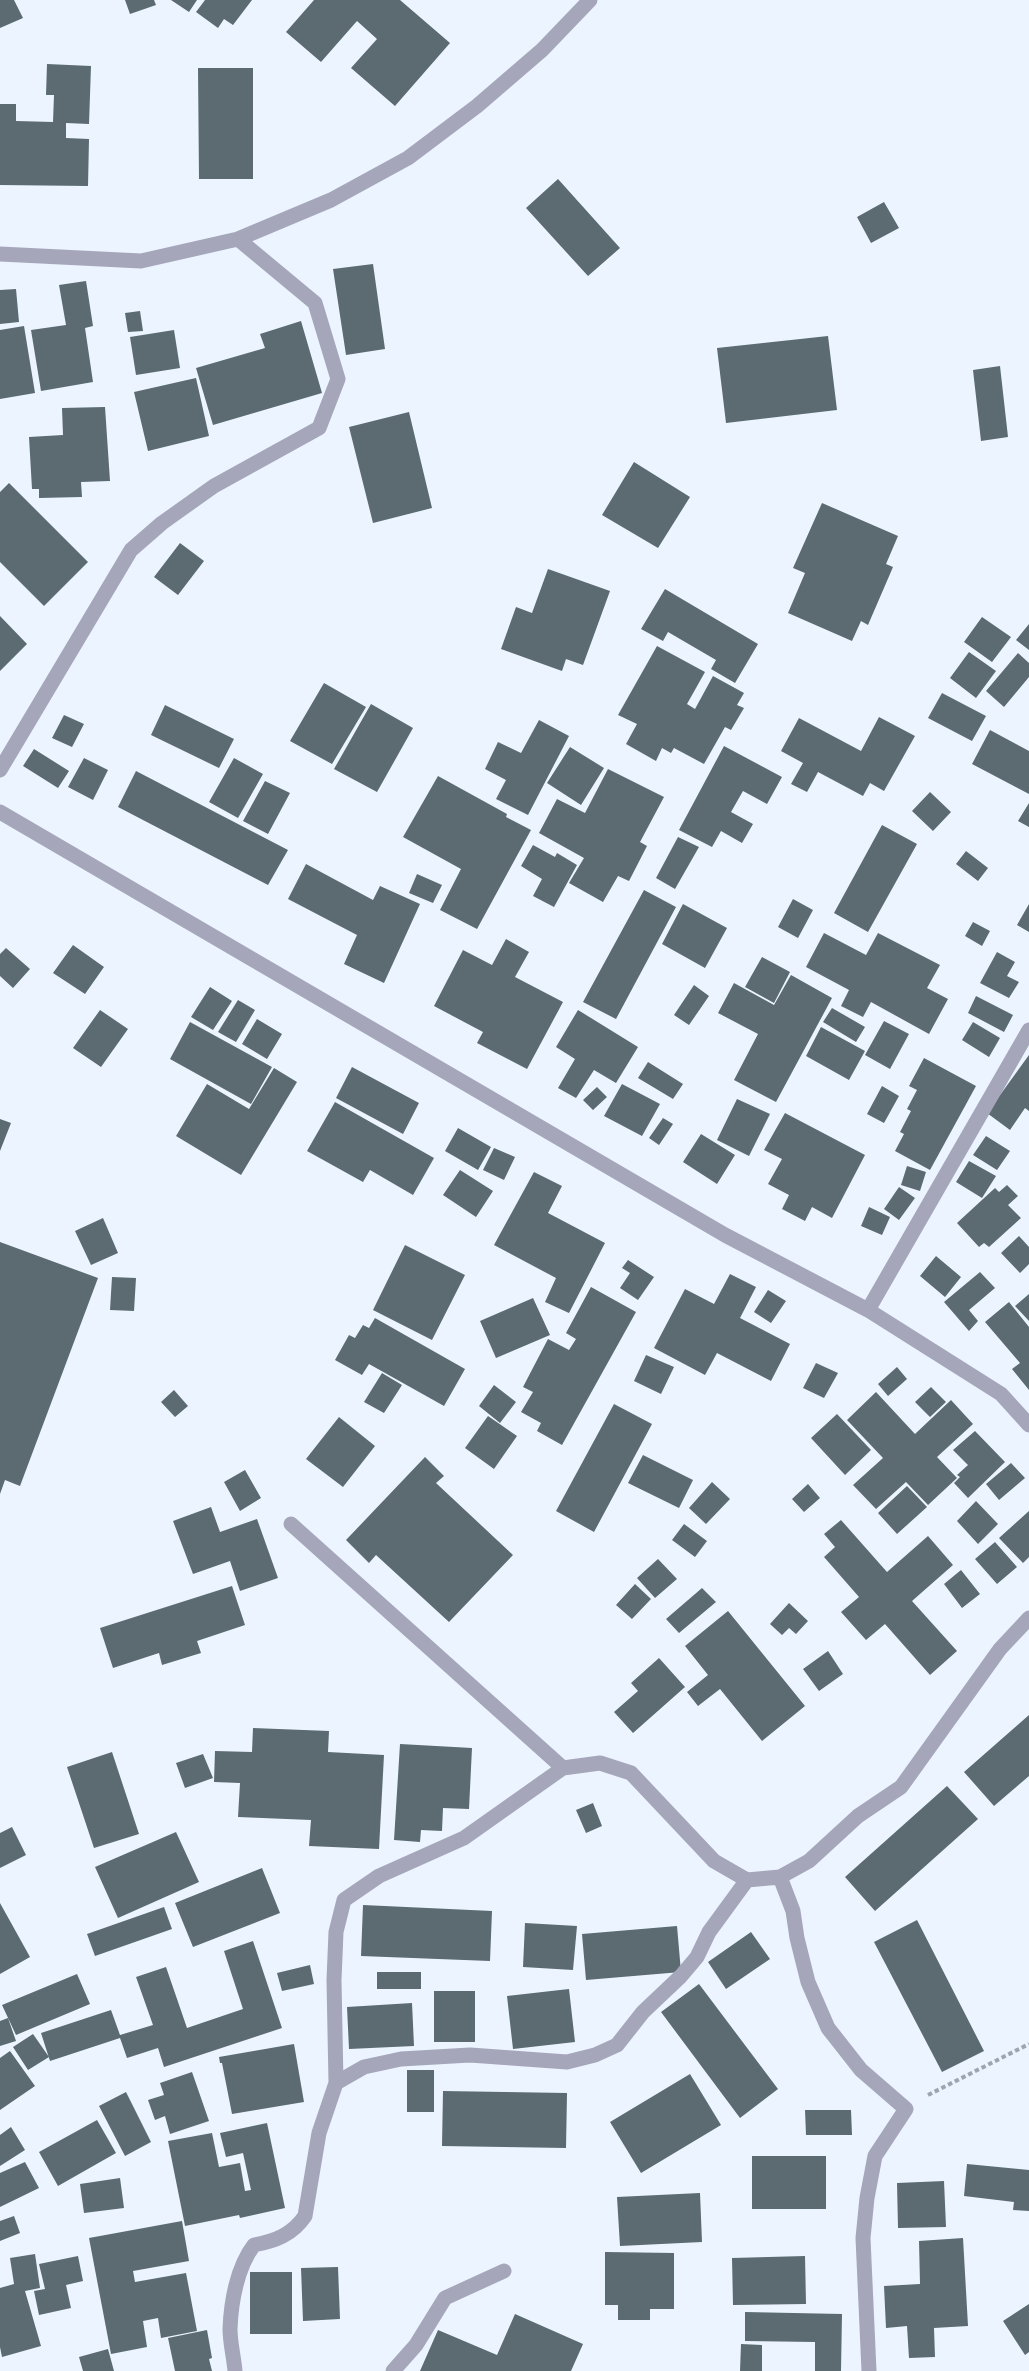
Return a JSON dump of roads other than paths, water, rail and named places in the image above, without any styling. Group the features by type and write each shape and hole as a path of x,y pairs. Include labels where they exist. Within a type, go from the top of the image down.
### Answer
{"street":[{"path":"0,254 141,261 238,239 331,200 408,158 477,106 524,66 590,0"},
{"path":"0,770 132,550 162,523 214,486 319,428 338,379 315,303 238,239"},
{"path":"0,812 725,1235 868,1310 1001,1394 1029,1425"},
{"path":"868,1310 1029,1030"},
{"path":"291,1524 563,1768"},
{"path":"235,2371 230,2330 237,2285 245,2257 254,2245 276,2240 297,2227 305,2216 319,2133 336,2083 334,1980 336,1932 344,1899 379,1876 464,1838 563,1768 600,1763 631,1773 714,1861 747,1880 780,1876 809,1861 858,1816 901,1786 1000,1649 1029,1618"},
{"path":"780,1876 793,1911 808,1982 828,2028 861,2070 906,2109 875,2156 867,2198 863,2238 869,2371"},
{"path":"336,2083 364,2067 401,2059 470,2055 567,2062 595,2055 617,2045 643,2013 697,1957 709,1932 747,1880"},
{"path":"393,2371 416,2345 445,2298 504,2271"}]}
